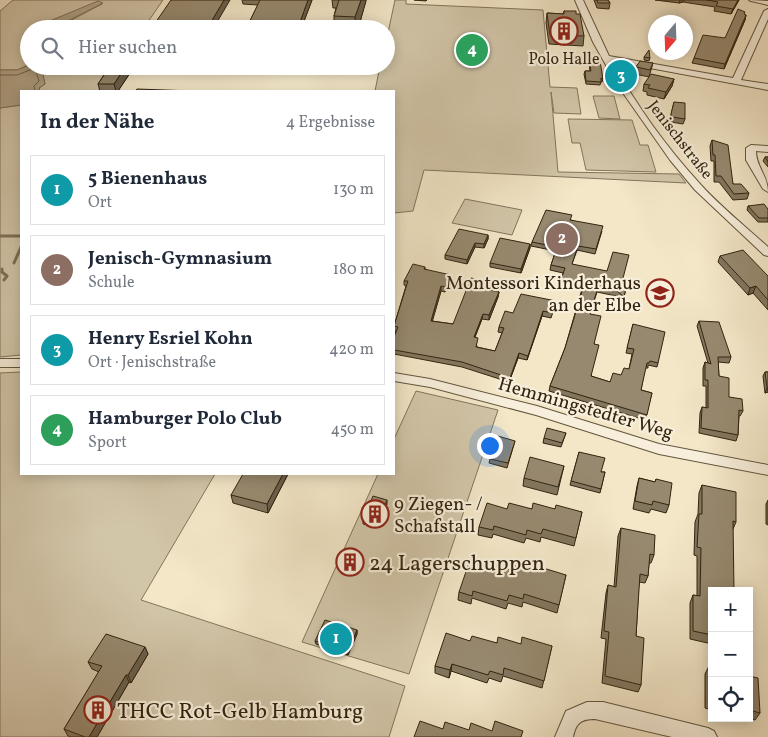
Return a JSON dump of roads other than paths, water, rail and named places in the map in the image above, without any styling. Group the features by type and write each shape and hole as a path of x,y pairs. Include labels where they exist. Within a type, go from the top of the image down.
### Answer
{"street":[{"name":"Jenischstraße","path":"579,0 596,42 630,98 698,188 768,253"},
{"path":"753,0 768,3"},
{"path":"736,81 768,11"},
{"path":"606,58 768,87"},
{"path":"768,150 751,148 751,160 768,189"},
{"path":"0,363 20,362"},
{"name":"Hemmingstedter Weg","path":"395,377 537,411 659,449 768,470"},
{"path":"564,737 567,724 573,716 581,711 592,710 708,737"}],"water":[{"path":"98,1 103,3 70,20 52,20"},
{"path":"20,69 20,75 43,75 45,84 39,88 40,90 20,90 20,105 0,108 0,70"}],"waterway":[{"path":"0,236 20,236"},
{"path":"14,263 20,249"},
{"path":"2,269 2,272 7,276 4,280"}],"place":[{"name":"Polo Halle","path":"564,31"},
{"name":"Hamburger Polo Club","path":"472,50"},
{"name":"Henry Esriel Kohn","path":"621,76"},
{"name":"Jenisch-Gymnasium","path":"562,239"},
{"name":"Montessori Kinderhaus an der Elbe","path":"660,293"},
{"name":"9 Ziegen- / Schafstall","path":"375,514"},
{"name":"24 Lagerschuppen","path":"350,562"},
{"name":"5 Bienenhaus","path":"336,639"},
{"name":"THCC Rot-Gelb Hamburg","path":"98,710"}]}
